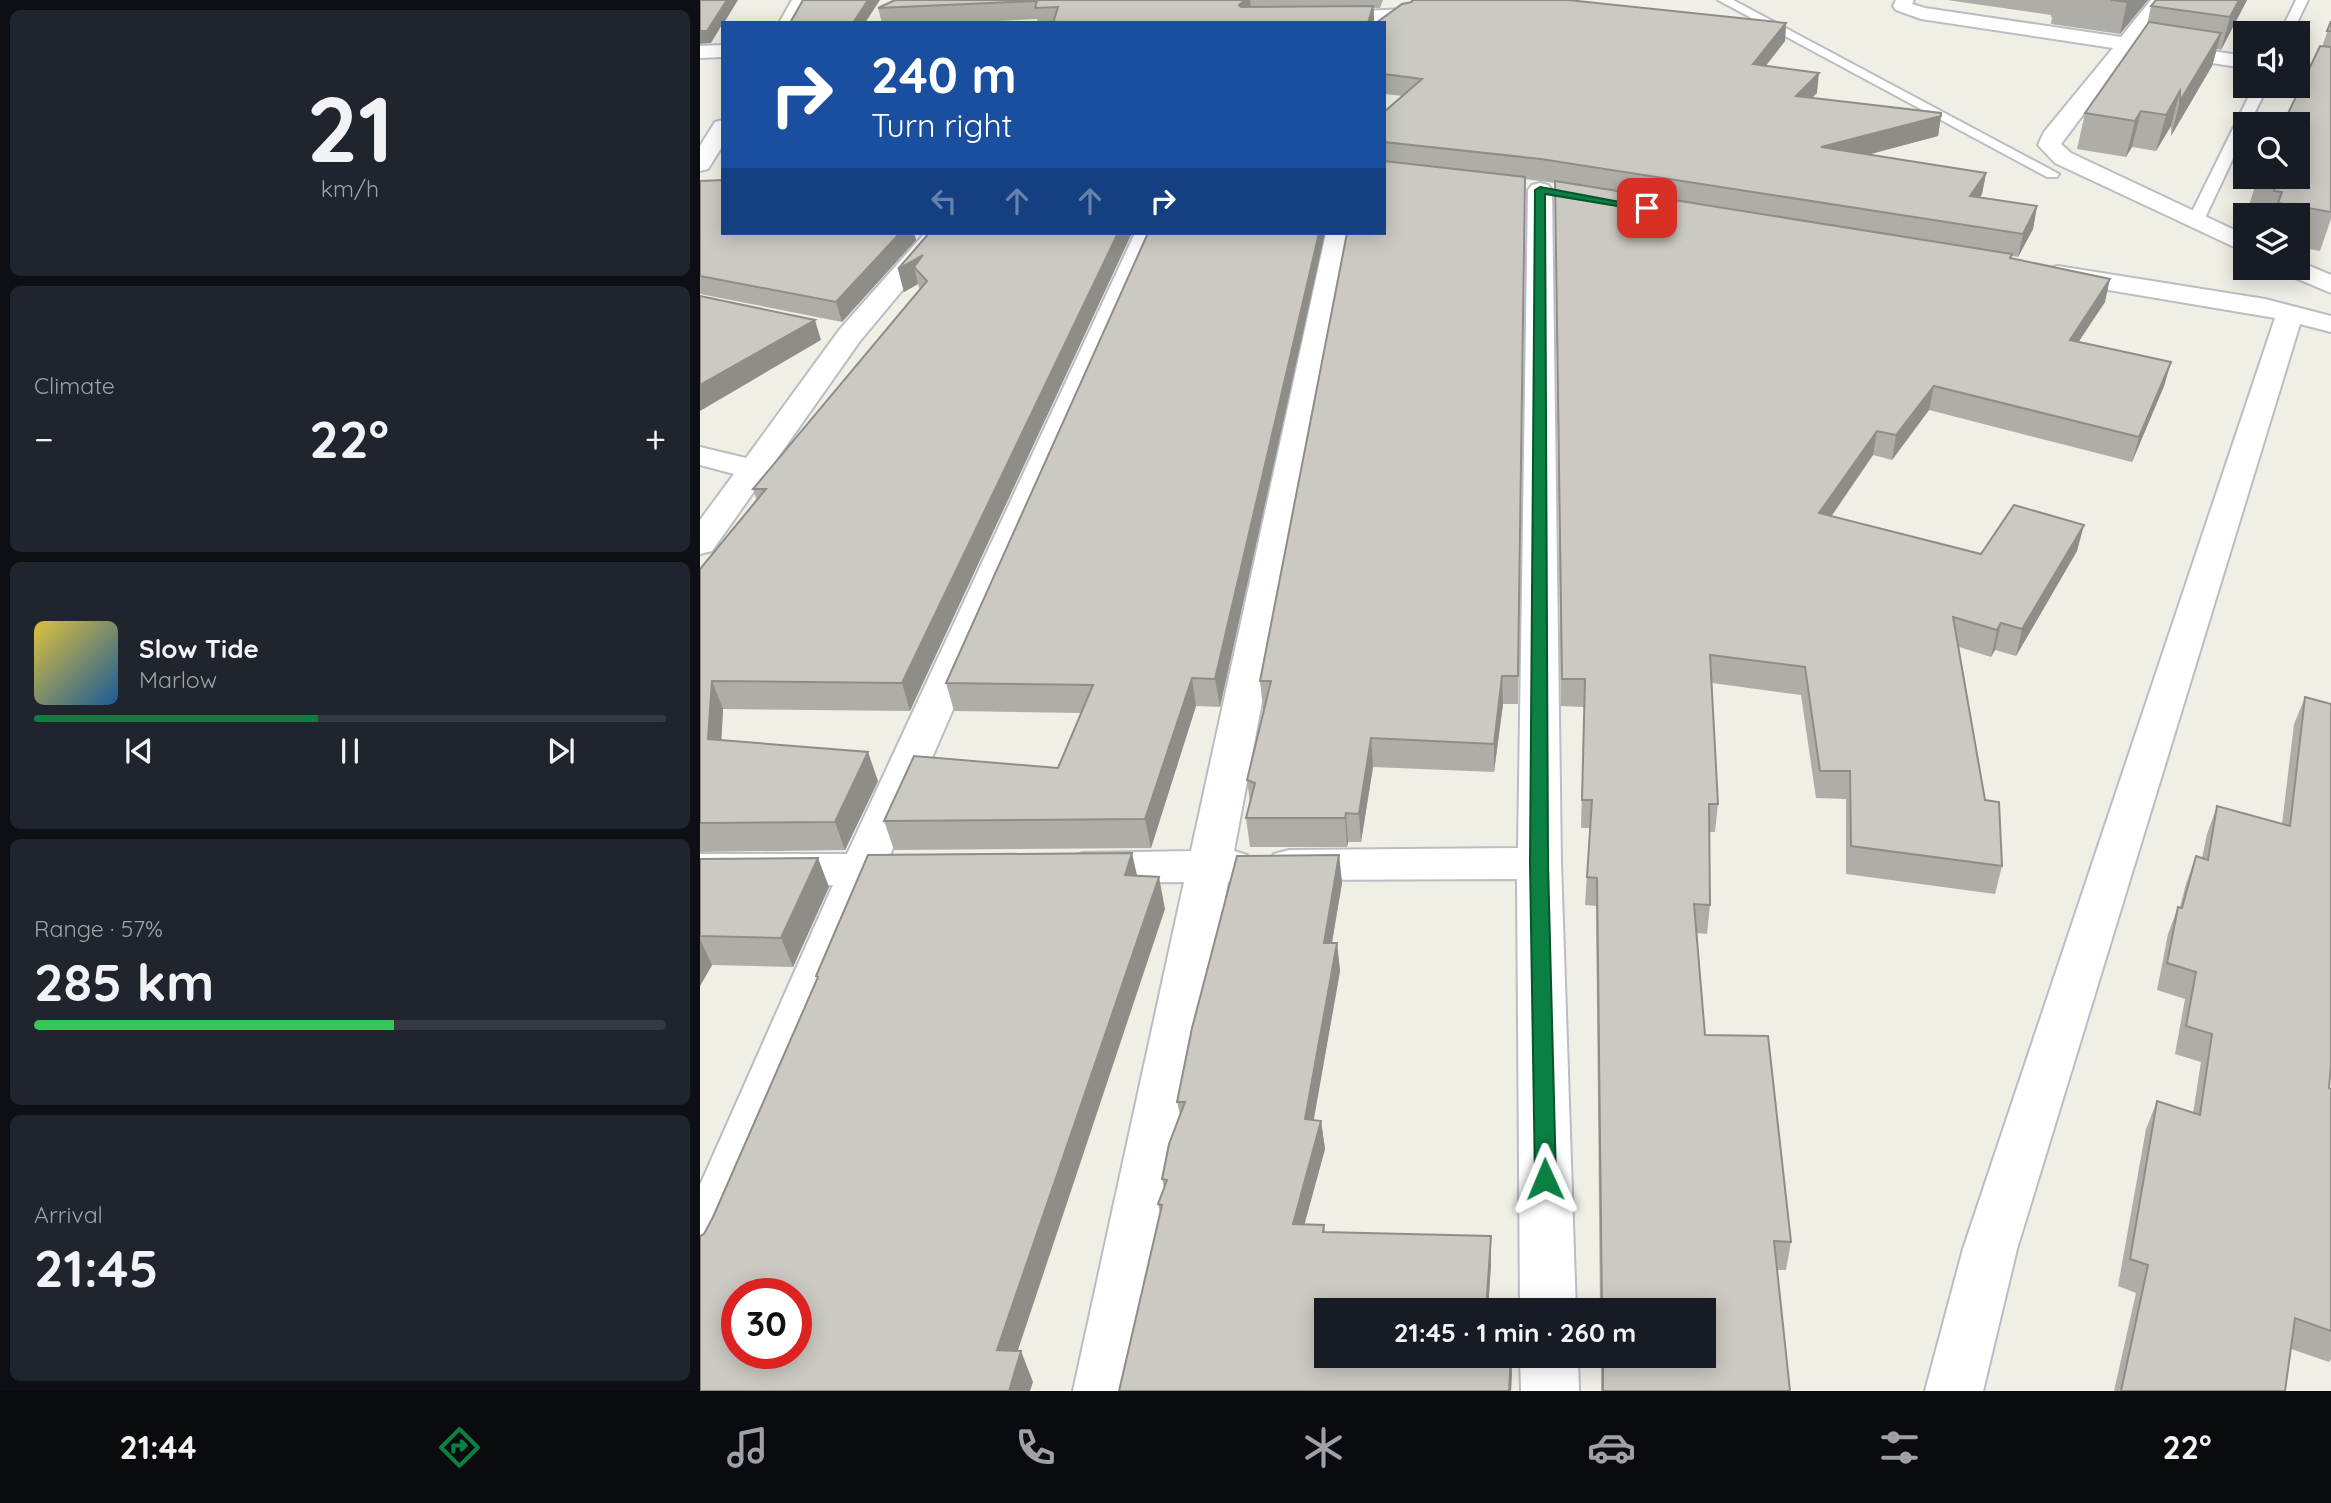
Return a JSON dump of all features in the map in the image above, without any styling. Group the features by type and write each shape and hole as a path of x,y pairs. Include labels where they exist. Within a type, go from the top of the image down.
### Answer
{"street":[{"path":"789,21 801,0"},
{"path":"1905,0 1902,6 1914,12 2233,60"},
{"path":"2161,0 2052,136 2049,145 2063,158 2233,238"},
{"path":"2004,26 2020,9"},
{"path":"1290,21 1403,15"},
{"path":"700,52 721,51"},
{"path":"2310,71 2331,74"},
{"path":"700,164 714,131"},
{"path":"1540,191 1539,863 1548,1298"},
{"path":"700,544 752,470 836,332 936,235"},
{"path":"700,1247 862,870 1146,235"},
{"path":"1102,1391 1338,235"},
{"path":"2032,270 2290,314 2331,324"},
{"path":"2310,275 2331,285"},
{"path":"1954,1391 1990,1249 2290,314"},
{"path":"700,456 752,470"},
{"path":"1042,868 1539,863"},
{"path":"700,870 931,869"},
{"path":"1549,1368 1550,1391"}],"lane":[{"path":"1724,0 2052,174"},
{"path":"2292,21 2302,0"},
{"path":"2196,220 2255,98"}],"building":[{"path":"700,0 727,0 707,31 700,31"},
{"path":"803,0 868,0 854,21 791,21"},
{"path":"895,0 1245,0 1239,5 1241,7 1373,6 1369,21 1054,21 1058,7 1035,8 1037,1 878,8"},
{"path":"1568,0 1786,23 1753,64 1819,73 1796,96 1941,113 1941,116 1821,147 1986,173 1970,196 2037,206 2023,234 1541,159 1386,142 1386,110 1422,79 1386,74 1386,21 1379,21 1402,4"},
{"path":"2156,0 2239,0 2230,17 2151,6"},
{"path":"2149,22 2221,33 2180,101 2180,91 2166,115 2141,111 2135,121 2085,113"},
{"path":"2320,46 2331,47 2331,212 2310,208 2310,203 2278,203 2282,192 2274,191 2310,189 2310,112 2289,112 2295,98 2310,98 2310,67"},
{"path":"1386,161 1525,177 1518,676 1502,676 1494,744 1371,738 1359,814 1346,813 1345,818 1246,818 1255,783 1247,780 1271,681 1260,681 1347,235 1386,235"},
{"path":"721,180 721,235 898,235 836,302 700,276 700,181"},
{"path":"1555,181 2012,254 2010,258 2110,279 2070,340 2171,362 2139,437 1934,386 1896,435 1877,431 1819,513 1981,554 2014,505 2084,525 2022,629 2001,623 1997,630 1953,617 1985,800 1999,802 2002,866 1851,846 1850,771 1820,771 1805,667 1710,655 1718,804 1709,804 1710,905 1694,904 1705,1035 1768,1036 1791,1242 1774,1241 1790,1391 1603,1391 1603,1368 1716,1368 1716,1298 1602,1298 1597,878 1587,877 1592,800 1582,800 1585,679 1562,679"},
{"path":"927,235 1117,235 902,683 712,681 708,739 868,752 835,822 700,823 700,569 766,489 753,489 927,281 914,267 923,255 898,269"},
{"path":"1147,235 1319,235 1215,679 1192,678 1145,819 884,821 914,756 1058,768 1093,685 946,683"},
{"path":"700,296 815,320 700,385"},
{"path":"2305,697 2331,704 2331,1331 2295,1318 2285,1391 2121,1391 2148,1265 2130,1259 2157,1101 2200,1115 2212,1034 2186,1026 2196,972 2167,963 2178,907 2182,908 2196,856 2208,860 2217,806 2290,826"},
{"path":"1132,853 1125,875 1159,877 997,1350 1021,1351 1009,1391 700,1391 700,1236 704,1234 713,1217 818,977 816,976 868,855"},
{"path":"1339,855 1324,943 1337,943 1305,1119 1321,1121 1293,1224 1324,1225 1323,1232 1491,1236 1487,1298 1314,1298 1314,1368 1510,1368 1509,1391 1119,1391 1162,1205 1158,1204 1167,1180 1162,1179 1169,1144 1185,1102 1177,1102 1192,1028 1237,856"},
{"path":"818,858 781,938 700,936 700,859"}],"route":[{"path":"1545,1179 1539,863 1540,190 1647,208"}]}
